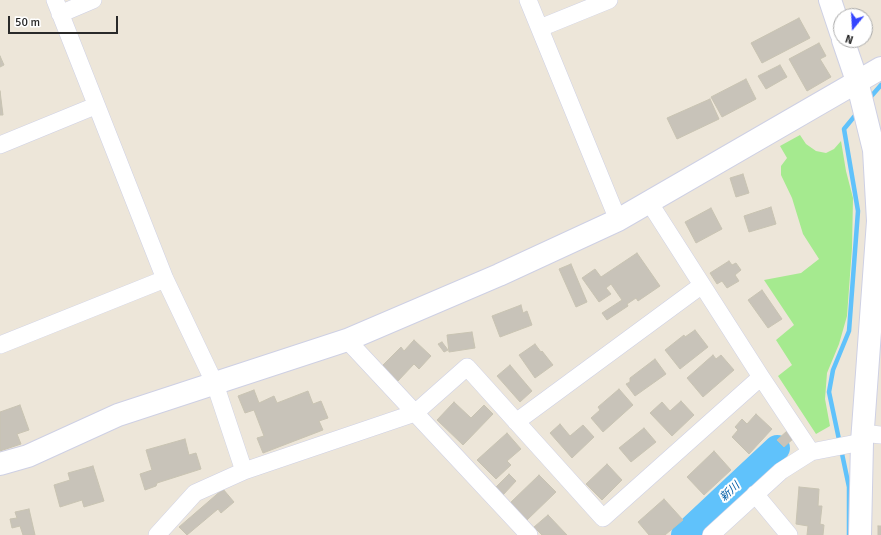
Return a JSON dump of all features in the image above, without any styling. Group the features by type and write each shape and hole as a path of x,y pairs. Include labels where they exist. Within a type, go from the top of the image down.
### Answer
{"street":[{"path":"93,0 57,7 95,106 165,279 215,384 244,471"},
{"path":"528,0 618,220"},
{"path":"540,28 608,0"},
{"path":"846,48 877,150 878,221 868,437 860,535"},
{"path":"0,464 28,456 118,415 347,340 499,275 618,220 881,68"},
{"path":"0,145 95,106"},
{"path":"649,202 811,452"},
{"path":"0,345 165,279"},
{"path":"516,422 702,285"},
{"path":"347,340 529,535"},
{"path":"157,535 194,493 244,471 415,413 467,367 603,518 761,377"},
{"path":"712,535 781,471 811,452 868,437"},
{"path":"756,494 789,535"}],"green space":[{"path":"800,135 806,144 816,151 826,153 834,149 841,141 846,171 853,198 852,248 847,316 839,344 827,373 825,399 830,426 816,434 778,376 792,365 776,340 794,325 764,280 801,273 819,259 803,234 792,198 781,175 781,166 787,158 780,146"}],"building":[{"path":"799,18 810,38 762,63 751,43"},
{"path":"819,43 826,56 820,59 831,77 807,91 789,59"},
{"path":"0,56 4,65 0,67"},
{"path":"780,65 787,77 766,89 758,76"},
{"path":"746,79 756,99 722,117 711,97"},
{"path":"0,91 3,115 0,115"},
{"path":"710,99 719,119 677,139 667,118"},
{"path":"743,174 749,193 736,197 730,178"},
{"path":"771,207 776,224 749,232 744,216"},
{"path":"711,208 722,229 696,243 685,222"},
{"path":"637,253 660,286 638,301 636,298 627,304 628,306 607,320 602,313 622,300 611,284 606,288 611,294 599,302 582,278 595,269 601,277"},
{"path":"729,261 732,265 736,263 741,270 735,275 739,281 727,288 722,281 717,284 710,273"},
{"path":"571,264 587,302 576,307 559,269"},
{"path":"762,290 782,319 768,328 748,300"},
{"path":"521,305 523,313 527,311 532,325 500,337 492,316"},
{"path":"695,330 708,347 680,369 665,350 684,335 685,337"},
{"path":"472,332 475,348 449,352 447,335"},
{"path":"414,340 431,356 419,369 414,364 398,381 382,366 401,347 404,351"},
{"path":"442,342 448,350 444,352 438,344"},
{"path":"535,344 553,365 535,378 519,355"},
{"path":"713,355 716,359 721,355 734,370 703,397 687,378"},
{"path":"655,359 666,374 635,396 626,384 630,382 630,378"},
{"path":"510,365 532,391 520,402 497,376"},
{"path":"619,389 633,405 603,432 591,418 600,410 598,407"},
{"path":"254,390 259,403 274,396 277,403 308,391 313,404 321,401 328,418 319,421 323,430 263,453 257,438 264,436 254,410 245,413 238,396"},
{"path":"681,401 694,415 672,436 650,413 662,402 670,411"},
{"path":"454,402 471,418 484,405 493,414 463,445 437,420"},
{"path":"20,405 29,430 17,434 21,444 0,451 0,412"},
{"path":"756,414 772,429 749,454 732,437 738,430 735,427 742,419 747,424"},
{"path":"560,424 570,436 583,425 594,437 572,458 550,433"},
{"path":"644,428 656,442 631,462 619,448"},
{"path":"787,431 794,438 784,447 777,440"},
{"path":"507,433 521,449 507,461 511,465 496,479 477,460"},
{"path":"185,439 189,455 196,453 201,469 157,483 156,486 145,490 140,474 152,470 146,450"},
{"path":"714,451 731,470 704,495 687,477"},
{"path":"607,464 622,480 602,500 586,484"},
{"path":"93,466 104,501 84,507 82,500 60,507 54,485 70,480 68,473"},
{"path":"509,474 516,481 503,495 496,487"},
{"path":"539,475 556,492 527,520 510,503"},
{"path":"799,487 819,489 818,506 822,506 820,524 824,525 823,535 807,535 808,526 796,524"},
{"path":"223,489 234,502 221,513 218,509 187,535 179,527"},
{"path":"664,499 683,520 665,535 649,535 638,522"},
{"path":"29,509 35,535 23,535 20,526 12,528 10,519 17,518 15,512"},
{"path":"548,515 567,535 542,535 534,527"},
{"path":"878,526 881,526 881,535 878,535"}],"waterway":[{"path":"868,100 881,85"},
{"path":"849,535 849,487 829,392 833,370 849,331 858,211 844,129 858,112"},
{"name":"新川","path":"684,535 777,448"}]}
